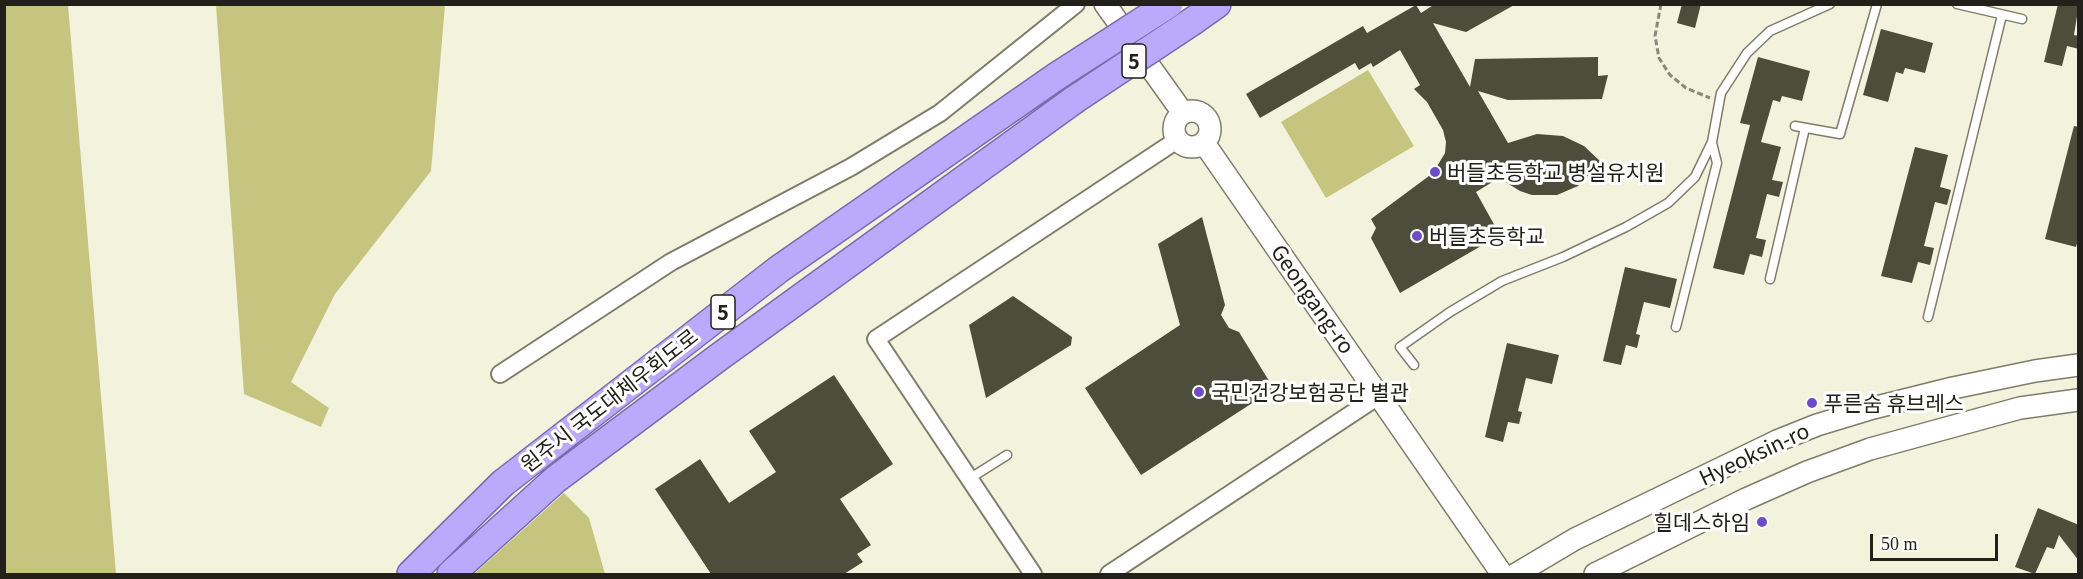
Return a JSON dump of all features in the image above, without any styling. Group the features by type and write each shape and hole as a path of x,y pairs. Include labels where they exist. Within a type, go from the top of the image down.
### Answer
{"highway":[{"name":"원주시 국도대체우회도로","path":"411,574 503,483 779,269 1057,76 1169,4"},
{"name":"원주시 국도대체우회도로","path":"451,574 556,479 719,357 1074,100 1217,4"}],"street":[{"path":"500,374 671,262 851,167 940,113 1076,4"},
{"path":"1105,4 1183,113"},
{"path":"1183,113 1200,113 1209,122 1210,133 1204,143 1187,146 1177,140 1174,128 1183,113"},
{"path":"1033,574 876,339 1177,140"},
{"name":"Geongang-ro","path":"1204,143 1502,574"},
{"name":"Hyeoksin-ro","path":"1516,574 1575,539 1777,441 1817,425 1953,388 2035,370 2079,365"},
{"path":"1109,574 1380,395"},
{"name":"Hyeoksin-ro","path":"1595,574 1746,499 1807,472 1870,449 2020,408 2079,400"}],"lane":[{"path":"1414,365 1400,347 1450,312 1502,281 1563,257 1626,227 1668,202 1695,177 1712,142 1721,93 1747,53 1770,31 1830,4"},
{"path":"1795,126 1840,134 1877,4"},
{"path":"1957,4 2022,19"},
{"path":"1928,317 2002,15"},
{"path":"1770,279 1805,128"},
{"path":"1676,327 1717,164 1712,142"},
{"path":"969,479 1007,455"}],"path":[{"path":"1661,4 1655,36 1659,58 1670,75 1686,88 1720,102"}],"shaded area":[{"path":"4,5 68,5 116,574 5,574"},
{"path":"216,5 445,5 431,171 335,294 291,382 329,408 321,427 244,394"},
{"path":"1368,70 1414,146 1326,198 1281,122"},
{"path":"564,493 589,518 605,574 474,574"}],"building":[{"path":"1435,4 1516,4 1466,32 1433,23 1470,87 1475,59 1598,57 1598,76 1608,75 1602,99 1508,100 1478,91 1508,143 1537,134 1563,136 1584,146 1601,162 1578,186 1557,195 1532,195 1520,191 1499,178 1476,192 1500,235 1400,293 1371,238 1376,228 1371,219 1433,173 1445,153 1446,142 1443,130 1427,102 1414,89 1420,85 1400,50 1373,67 1371,63 1359,70 1355,63 1260,118 1246,94 1363,26 1367,33 1416,5 1421,13"},
{"path":"1682,4 1701,4 1695,28 1677,23"},
{"path":"2058,4 2079,4 2074,35 2079,36 2079,49 2067,46 2062,66 2044,62"},
{"path":"1881,29 1933,43 1925,73 1905,68 1903,74 1896,72 1888,102 1863,95"},
{"path":"1758,57 1810,71 1802,101 1782,96 1780,102 1773,100 1761,142 1781,147 1772,180 1783,182 1779,197 1767,194 1756,238 1766,240 1762,257 1750,254 1744,275 1713,268 1750,125 1740,123"},
{"path":"2074,126 2079,127 2079,236 2076,247 2045,239"},
{"path":"1915,147 1948,155 1940,187 1951,190 1947,205 1935,202 1924,246 1934,248 1930,265 1918,262 1912,283 1881,276"},
{"path":"1202,217 1225,305 1221,315 1229,328 1239,332 1274,389 1141,475 1085,388 1180,325 1158,244"},
{"path":"1625,267 1677,279 1670,308 1644,302 1636,334 1640,335 1637,348 1626,345 1621,365 1603,361"},
{"path":"1013,296 1072,337 1071,345 986,398 969,325"},
{"path":"1507,343 1559,355 1552,384 1526,378 1518,411 1522,412 1519,424 1508,422 1503,442 1485,437"},
{"path":"834,375 893,464 840,499 871,545 857,554 863,562 844,574 711,574 655,489 700,459 729,503 776,472 749,431"},
{"path":"2038,508 2079,525 2079,561 2059,535 2054,549 2047,547 2035,574 2015,567"}],"place":[{"name":"버들초등학교 병설유치원","path":"1435,172"},
{"name":"버들초등학교","path":"1417,236"},
{"name":"국민건강보험공단 별관","path":"1199,392"},
{"name":"푸른숨 휴브레스","path":"1812,403"},
{"name":"힐데스하임","path":"1762,522"}]}
